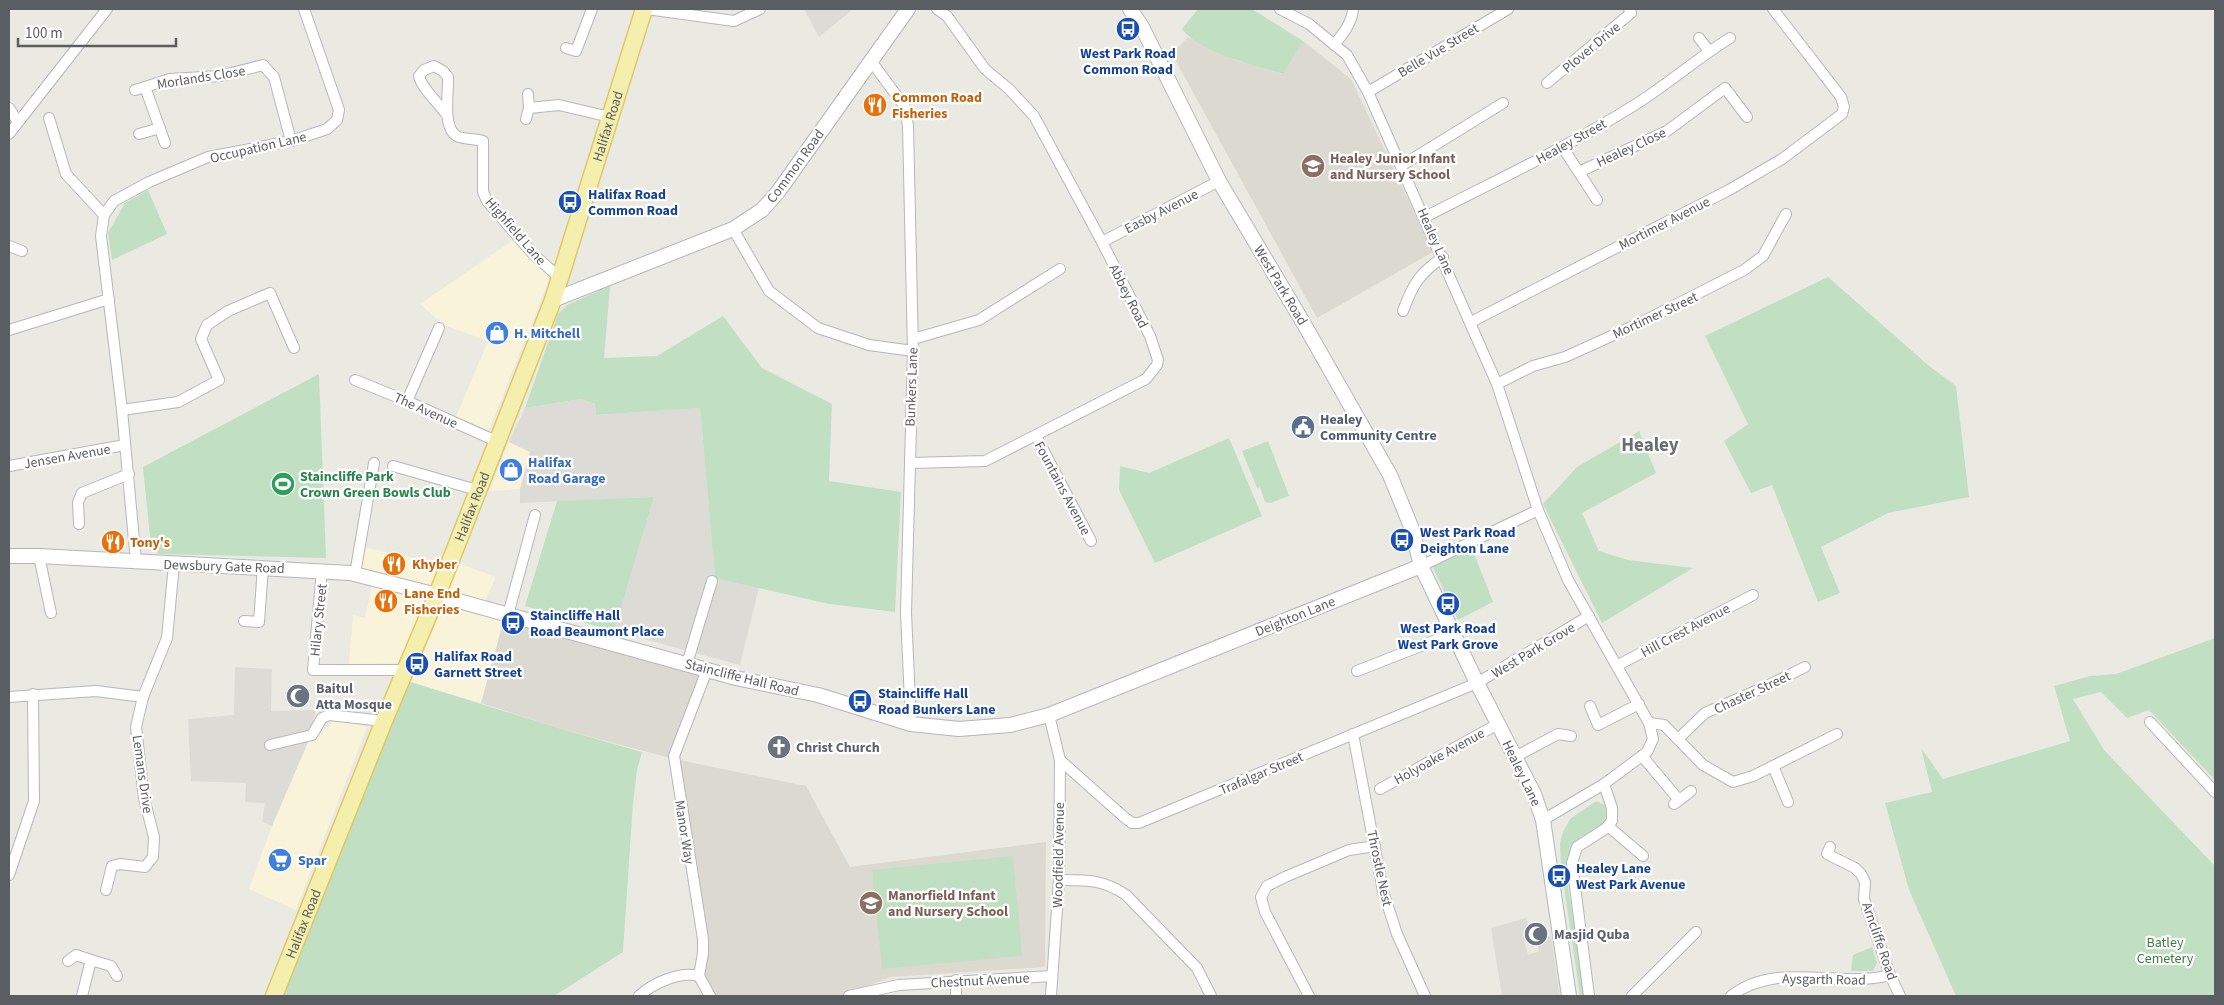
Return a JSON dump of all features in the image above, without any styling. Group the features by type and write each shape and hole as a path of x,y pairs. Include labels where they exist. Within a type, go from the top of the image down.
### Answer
{"main road":[{"name":"Halifax Road","path":"274,996 384,721 437,595 552,300 646,9"}],"street":[{"path":"9,134 107,9"},
{"name":"Occupation Lane","path":"104,215 114,201 150,182 208,157 291,141 327,129 337,120 339,110 304,9"},
{"path":"566,48 576,51 592,9"},
{"path":"646,9 734,20 760,9"},
{"name":"Common Road","path":"552,300 733,229 762,210 778,192 908,9"},
{"name":"Abbey Road","path":"910,462 985,461 1146,379 1157,365 1158,360 1150,336 1034,116 1009,89 985,69 947,16 937,9"},
{"name":"West Park Road","path":"1130,9 1146,35 1219,181 1304,324 1390,475 1412,529 1421,566"},
{"name":"Healey Lane","path":"1280,9 1310,24 1348,56 1368,92 1443,257 1497,384 1538,510 1568,580 1649,723"},
{"path":"1334,45 1347,28 1353,16 1353,9"},
{"name":"Belle Vue Street","path":"1368,92 1508,9"},
{"name":"Plover Drive","path":"1547,84 1631,14 1629,9"},
{"name":"Mortimer Avenue","path":"1471,322 1759,172 1782,159 1842,114 1844,107 1841,96 1773,9"},
{"path":"1698,38 1709,51"},
{"name":"Healey Street","path":"1425,217 1563,148 1636,105 1709,51 1730,38"},
{"name":"Bunkers Lane","path":"871,61 905,107 908,126 913,351 906,613 911,724"},
{"name":"Morlands Close","path":"165,144 160,128 140,88 170,79 220,76 263,65 274,77 291,141"},
{"name":"Healey Close","path":"1579,172 1668,131 1725,88 1747,117"},
{"path":"526,119 529,108 528,94"},
{"path":"1401,166 1503,103"},
{"path":"529,108 559,105 610,117"},
{"path":"9,108 18,122"},
{"name":"Highfield Lane","path":"446,114 450,130 457,136 483,140 483,192 487,201 534,255 560,278"},
{"path":"49,118 66,174 104,215 101,236 126,445 136,562"},
{"path":"138,134 160,128"},
{"name":"Healey Close","path":"1563,148 1596,200"},
{"name":"Easby Avenue","path":"1102,242 1219,181"},
{"name":"Mortimer Street","path":"1497,384 1533,366 1565,357 1638,324 1744,270 1763,256 1786,214"},
{"path":"733,229 769,291 818,328 869,345 913,351"},
{"path":"10,248 22,251"},
{"path":"1402,311 1413,284 1425,270 1443,257"},
{"path":"913,339 979,320 1060,270"},
{"path":"122,410 178,402 219,380 201,339 207,326 228,311 270,293 294,348"},
{"path":"9,330 109,299"},
{"path":"407,401 439,328"},
{"name":"The Avenue","path":"355,380 496,441"},
{"name":"Fountains Avenue","path":"1036,436 1091,541"},
{"name":"Jensen Avenue","path":"9,466 126,445"},
{"path":"355,574 374,463"},
{"path":"394,466 477,490"},
{"path":"79,524 78,502 82,493 129,474"},
{"name":"Deighton Lane","path":"1049,714 1421,566 1538,510"},
{"path":"508,615 536,515"},
{"name":"Dewsbury Gate Road","path":"9,556 322,570 355,574 437,595"},
{"path":"39,556 51,613"},
{"name":"Lemans Drive","path":"106,890 112,866 120,864 145,867 153,857 154,837 144,798 136,727 143,697 167,638 174,564"},
{"name":"Healey Lane","path":"1421,566 1477,683 1534,794 1543,820 1569,996"},
{"path":"244,621 259,622 263,567"},
{"name":"Hilary Street","path":"322,570 313,670 405,670"},
{"path":"686,664 712,581"},
{"name":"Staincliffe Hall Road","path":"437,595 707,670 818,695 911,724 959,729 976,728 1010,725 1049,714"},
{"name":"Hill Crest Avenue","path":"1618,666 1752,595"},
{"name":"West Park Grove","path":"1477,683 1589,616"},
{"path":"1357,671 1454,633"},
{"name":"Chaster Street","path":"1678,739 1705,713 1768,686 1805,667"},
{"name":"Manor Way","path":"699,976 703,953 702,938 674,756 707,670"},
{"name":"Trafalgar Street","path":"1060,760 1124,817 1132,822 1139,823 1477,683"},
{"path":"9,697 96,691 143,697"},
{"path":"9,875 14,844 34,801 33,694"},
{"path":"1590,706 1598,725 1639,704"},
{"name":"Woodfield Avenue","path":"1049,714 1060,760 1059,880 1051,996"},
{"path":"270,746 312,736 322,718 330,715 384,721"},
{"path":"2150,722 2215,792"},
{"path":"1543,820 1604,784 1648,752 1653,740 1649,723 1664,725 1703,765 1732,782 1753,776 1837,734"},
{"name":"Holyoake Avenue","path":"1380,789 1498,724"},
{"name":"Throstle Nest","path":"1353,734 1383,891 1397,934 1425,996"},
{"path":"1515,757 1558,734 1571,736"},
{"path":"1642,756 1677,802 1691,791"},
{"path":"1773,766 1788,802"},
{"path":"1589,996 1572,863 1577,847 1608,826 1612,821 1612,808 1604,784"},
{"path":"1608,826 1643,856"},
{"path":"1309,996 1265,912 1261,898 1267,886 1286,877 1349,850 1375,846"},
{"name":"Arncliffe Road","path":"1830,847 1827,854 1855,868 1865,882 1864,899 1890,975 1900,996"},
{"path":"1059,880 1102,883 1113,886 1126,896 1197,968 1211,996"},
{"path":"1632,996 1696,932"},
{"path":"68,961 76,955 111,966 117,976"},
{"path":"82,996 91,960"},
{"path":"639,996 658,984 684,974 699,976 710,996"},
{"name":"Aysgarth Road","path":"1731,996 1750,984 1774,978 1872,980 1890,975"},
{"name":"Chestnut Avenue","path":"849,996 899,985 956,980 1052,976"},
{"path":"956,980 956,996"}],"shaded area":[{"path":"804,9 853,9 819,37"},
{"name":"Healey Junior Infant and Nursery School","path":"1188,37 1238,61 1282,74 1303,41 1351,79 1433,252 1317,318 1172,54"},
{"name":"H. Mitchell","path":"515,239 551,275 489,430 456,417 488,341 444,325 420,304"},
{"path":"581,399 595,404 596,415 700,408 715,577 759,587 740,665 614,631 654,497 520,503 520,489 530,452 509,442 525,408"},
{"name":"Halifax Road Garage","path":"509,442 530,452 520,489 490,491"},
{"path":"362,547 447,565 458,563 496,577 481,609 505,616 481,703 401,679 410,663 349,664 353,615 365,618 372,586 359,572"},
{"path":"505,616 707,670 674,759 565,730 481,703"},
{"path":"235,667 272,669 271,711 316,710 308,742 272,826 262,822 265,803 245,802 246,783 191,781 188,719 234,715"},
{"path":"334,720 367,727 296,910 249,889 272,826 309,740 317,737"},
{"name":"Manorfield Infant and Nursery School","path":"674,759 806,786 850,867 1046,842 1045,967 891,977 841,996 710,996 699,976 703,953"},
{"path":"1526,918 1530,931 1523,933 1528,955 1539,951 1537,940 1551,936 1560,996 1502,996 1491,928"}],"green space":[{"path":"1198,9 1252,9 1303,41 1283,74 1258,67 1214,51 1190,37 1182,29"},
{"path":"148,190 167,234 112,260 108,233 125,203"},
{"path":"1828,277 1928,365 1956,386 1969,497 1888,513 1821,547 1840,593 1818,602 1772,485 1751,493 1724,441 1748,424 1705,336"},
{"path":"610,286 604,358 657,356 723,316 762,368 832,404 829,481 901,492 895,612 829,604 715,578 700,408 596,415 595,404 581,399 525,408 558,314 567,305"},
{"path":"319,374 326,558 159,554 151,547 143,467"},
{"path":"1639,431 1656,473 1582,513 1599,551 1628,560 1693,568 1602,623 1543,504 1577,467"},
{"path":"1229,438 1262,516 1155,563 1119,490 1120,466 1149,473"},
{"path":"1268,441 1289,496 1271,503 1265,502 1260,487 1257,488 1242,451"},
{"path":"654,497 614,631 525,606 557,501"},
{"path":"1471,546 1493,602 1458,620 1433,568 1436,562"},
{"name":"Batley Cemetery","path":"2215,638 2215,780 2149,710 2127,718 2101,692 2073,699 2104,750 2215,866 2215,996 1956,996 1909,890 1885,803 1932,792 1921,748 1943,779 2070,741 2054,686 2090,676 2116,674"},
{"path":"401,679 642,752 637,770 633,803 623,952 554,996 274,996"},
{"path":"1596,801 1605,805 1607,816 1603,825 1581,837 1574,845 1567,881 1586,996 1580,996 1561,866 1560,843 1570,819"},
{"path":"1013,856 1022,956 882,969 872,870"},
{"path":"1872,947 1877,963 1873,971 1851,971 1853,955"}],"place":[{"name":"West Park Road Common Road","path":"1128,29"},
{"name":"Common Road Fisheries","path":"875,105"},
{"name":"Healey Junior Infant and Nursery School","path":"1313,166"},
{"name":"Halifax Road Common Road","path":"570,202"},
{"name":"H. Mitchell","path":"497,333"},
{"name":"Healey Community Centre","path":"1303,427"},
{"name":"Halifax Road Garage","path":"511,470"},
{"name":"Staincliffe Park Crown Green Bowls Club","path":"283,484"},
{"name":"West Park Road Deighton Lane","path":"1402,540"},
{"name":"Tony's","path":"113,542"},
{"name":"Khyber","path":"394,564"},
{"name":"Lane End Fisheries","path":"386,601"},
{"name":"West Park Road West Park Grove","path":"1448,604"},
{"name":"Staincliffe Hall Road Beaumont Place","path":"513,623"},
{"name":"Halifax Road Garnett Street","path":"417,664"},
{"name":"Baitul Atta Mosque","path":"298,696"},
{"name":"Staincliffe Hall Road Bunkers Lane","path":"860,701"},
{"name":"Christ Church","path":"779,747"},
{"name":"Spar","path":"280,860"},
{"name":"Healey Lane West Park Avenue","path":"1559,876"},
{"name":"Manorfield Infant and Nursery School","path":"871,903"},
{"name":"Masjid Quba","path":"1536,934"}],"district":[{"name":"Healey","path":"1650,444"}]}
